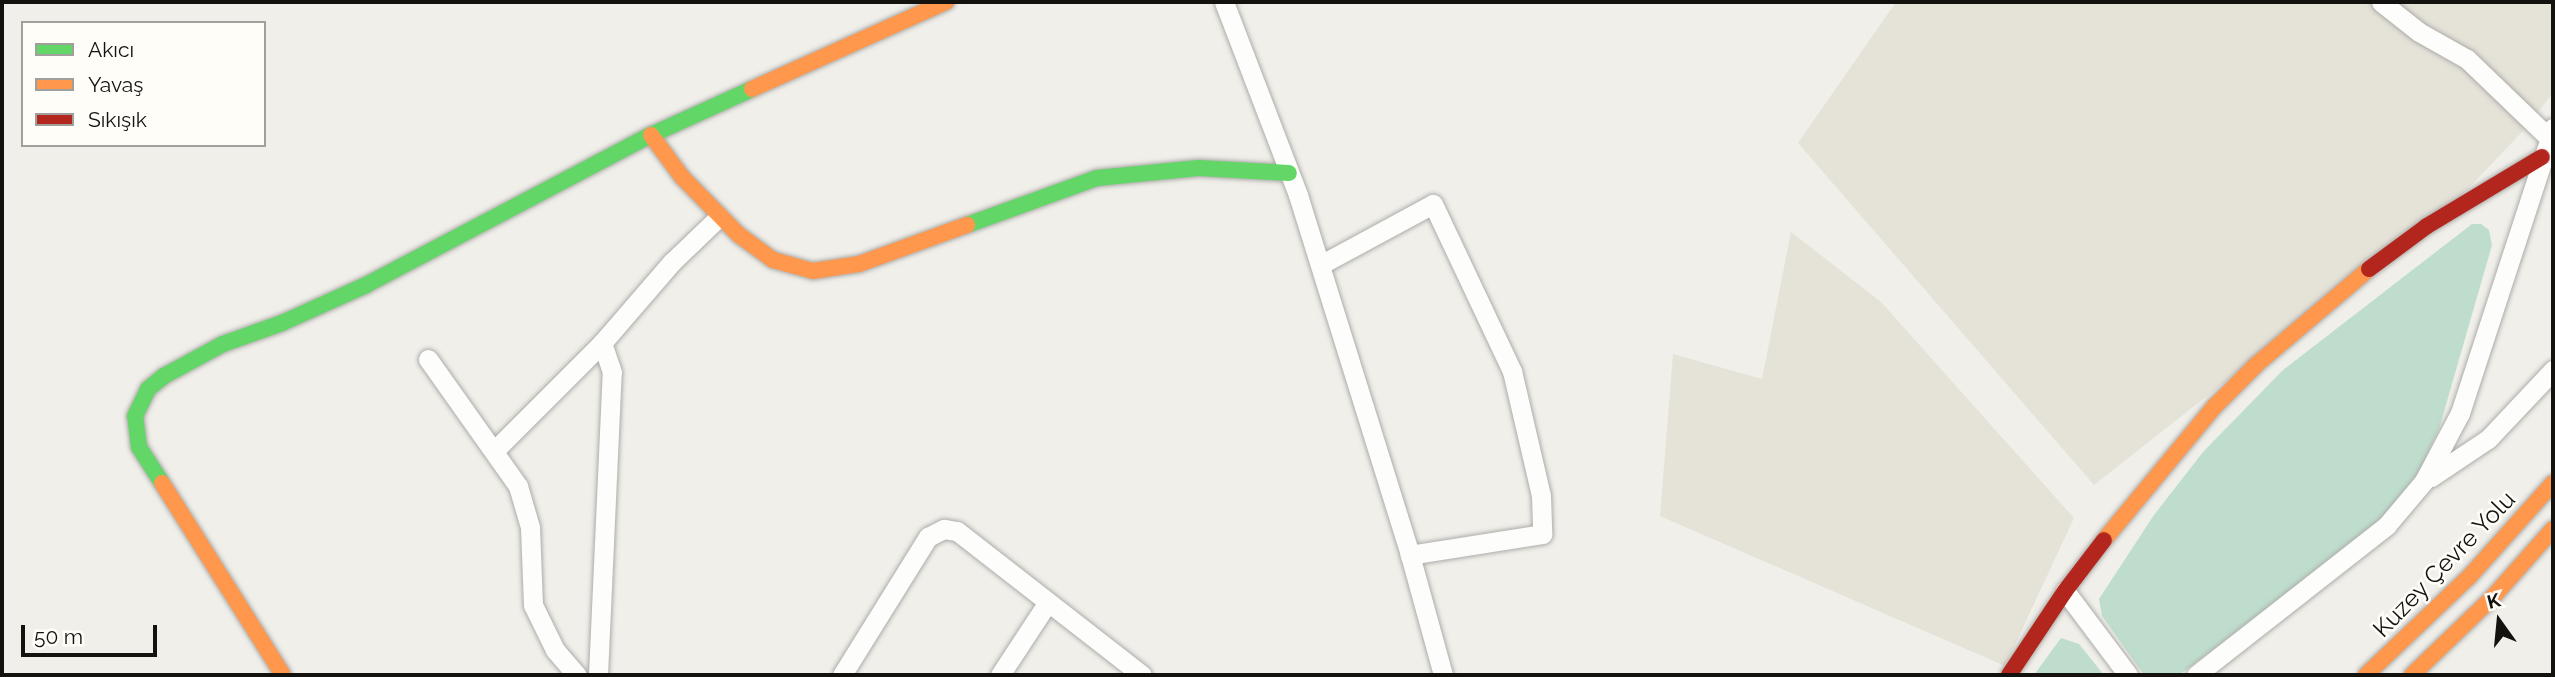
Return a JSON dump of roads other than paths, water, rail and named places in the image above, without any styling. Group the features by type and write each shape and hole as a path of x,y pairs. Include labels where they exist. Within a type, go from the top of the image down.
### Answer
{"main road":[{"path":"283,675 139,447 135,416 142,397 163,376 223,344 282,323 366,285 650,135 946,2"},
{"path":"650,135 682,177 719,217 773,260 799,269 829,271 859,264 1097,178 1199,168 1289,173"},
{"path":"2009,675 2065,591 2190,434 2249,372 2300,324 2427,226 2542,157"},
{"name":"Kuzey Çevre Yolu","path":"2365,675 2469,577 2553,483"},
{"path":"2412,675 2492,598 2553,529"}],"street":[{"path":"1224,2 1289,173 1320,265 1410,555 1443,675"},
{"path":"2196,675 2387,525 2424,481 2460,413 2551,132 2467,59 2418,32 2381,2"},
{"path":"1320,265 1433,204 1512,371 1541,496 1542,534 1410,555"},
{"path":"495,450 602,343 671,262 719,217"},
{"path":"598,675 612,372 602,343"},
{"path":"428,359 518,486 528,517 533,605 555,650 577,675"},
{"path":"2424,481 2488,439 2553,370"},
{"path":"842,675 928,537 938,530 957,531 1142,675"},
{"path":"2065,591 2128,675"},
{"path":"1000,675 1048,602"}]}
